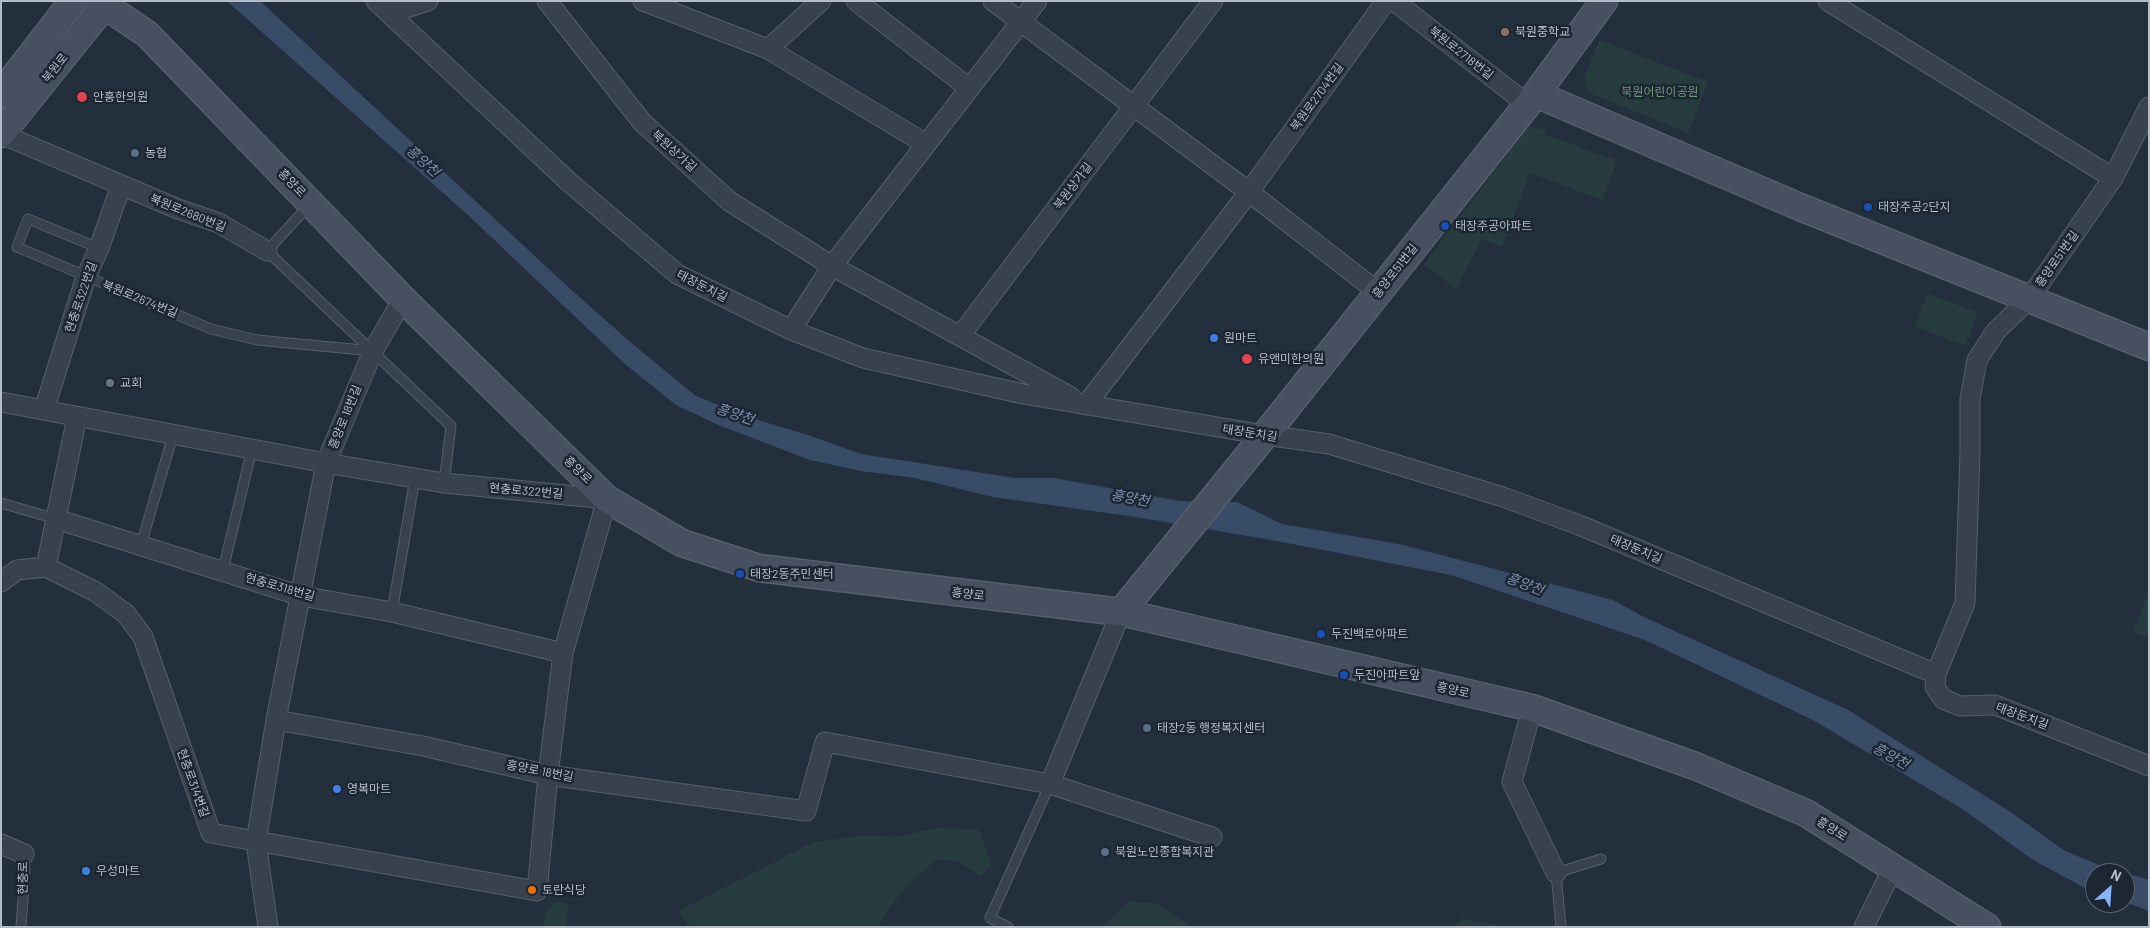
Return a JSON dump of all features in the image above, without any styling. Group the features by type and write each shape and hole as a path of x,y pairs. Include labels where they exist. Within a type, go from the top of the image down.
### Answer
{"street":[{"path":"1,94 73,1"},
{"path":"383,7 428,1"},
{"name":"북원상가길","path":"547,1 642,122 729,201 832,266 1086,405"},
{"path":"643,1 768,49 926,144"},
{"path":"768,49 802,8 821,1"},
{"path":"856,1 969,88"},
{"path":"993,1 1132,107 1249,192 1378,292"},
{"path":"791,330 832,266 1037,1"},
{"path":"1132,107 1213,1"},
{"name":"북원로2704번길","path":"1249,192 1386,1"},
{"name":"북원로2718번길","path":"1394,1 1532,99"},
{"name":"흥양로51번길","path":"1121,612 1532,99 1604,1"},
{"path":"1828,1 2113,178"},
{"name":"북원로","path":"1,134 103,3"},
{"name":"흥양로","path":"103,3 147,34 403,299 607,499 682,543 759,568 1121,612 1532,708 1695,766 1806,813 1987,927"},
{"name":"태장둔치길","path":"383,7 569,182 676,274 791,330 863,358 1023,394 1086,405 1259,442 1329,444 1504,496 1579,525 1936,674 1935,687 1943,699 1960,706 1995,705 2149,766"},
{"path":"1532,99 2029,299 1996,331 1977,360 1970,399 1966,603 1936,674"},
{"name":"북원상가길","path":"960,336 1132,107"},
{"name":"흥양로51번길","path":"2146,118 2113,178 2029,299 2149,347"},
{"name":"북원로2680번길","path":"1,134 121,186 219,223 267,251"},
{"name":"현충로322번길","path":"44,410 86,277 99,248 121,186"},
{"path":"1086,405 1249,192"},
{"name":"흥양로 18번길","path":"268,927 256,842 276,720 326,463 373,351 403,299"},
{"name":"현충로322번길","path":"1,402 326,463 444,483 607,499"},
{"path":"1,582 17,570 46,567 77,417"},
{"path":"548,775 563,654 607,499"},
{"name":"현충로318번길","path":"56,519 301,596 392,612 563,654"},
{"name":"현충로314번길","path":"46,567 96,592 126,614 143,637 210,833 537,891 548,775"},
{"path":"1121,612 1050,784 1212,837"},
{"path":"1532,708 1512,782 1556,873"},
{"name":"흥양로 18번길","path":"276,720 423,746 548,775 806,811 825,742 1050,784"},
{"name":"현충로","path":"1,844 24,854"},
{"path":"1864,927 1893,868"}],"lane":[{"path":"267,251 311,203"},
{"name":"북원로2674번길","path":"99,248 28,219 17,247 211,329 258,340 373,351"},
{"name":"북원로2680번길","path":"267,251 373,351"},
{"path":"373,351 451,426 444,483"},
{"path":"141,545 173,435"},
{"path":"223,570 252,448"},
{"path":"392,612 414,478"},
{"name":"현충로318번길","path":"1,503 56,519"},
{"path":"1008,927 990,918 1050,784"},
{"name":"현충로","path":"21,927 25,870 24,854"},
{"path":"1561,927 1556,873 1601,858"}],"green space":[{"name":"북원어린이공원","path":"1600,40 1708,82 1688,133 1592,94 1586,88 1584,78"},
{"path":"1529,126 1546,130 1545,134 1617,161 1602,200 1530,173 1502,247 1482,239 1456,289 1424,264"},
{"path":"1929,294 1976,312 1977,314 1966,344 1963,345 1916,327 1915,324"},
{"path":"2149,592 2149,638 2133,632"},
{"path":"937,828 979,830 992,865 981,876 957,862 938,859 919,874 904,890 878,927 690,927 678,911 812,843 862,835 896,837"},
{"path":"1129,901 1158,904 1191,927 1103,927"},
{"path":"557,902 569,904 566,927 543,927 545,912"},
{"path":"1462,918 1499,926 1499,927 1453,927"}],"water":[{"name":"흥양천","path":"227,1 260,1 566,285 630,342 696,396 748,417 808,435 861,454 1015,478 1054,478 1180,501 1237,502 1282,524 1399,544 1613,600 1644,617 1848,710 2009,811 2065,851 2094,863 2085,863 2085,888 2033,860 1961,808 1813,720 1645,640 1451,575 1277,541 1129,516 993,497 915,478 861,471 810,460 716,424 676,405 625,364 469,216"},
{"path":"2135,876 2149,880 2149,911 2135,906"}],"place":[{"name":"북원중학교","path":"1505,32"},
{"name":"안흥한의원","path":"82,97"},
{"name":"농협","path":"135,153"},
{"name":"태장주공2단지","path":"1868,207"},
{"name":"태장주공아파트","path":"1445,226"},
{"name":"원마트","path":"1214,338"},
{"name":"유앤미한의원","path":"1247,359"},
{"name":"교회","path":"110,383"},
{"name":"태장2동주민센터","path":"740,574"},
{"name":"두진백로아파트","path":"1321,634"},
{"name":"두진아파트앞","path":"1344,675"},
{"name":"태장2동 행정복지센터","path":"1147,728"},
{"name":"영복마트","path":"337,789"},
{"name":"북원노인종합복지관","path":"1105,852"},
{"name":"우성마트","path":"86,871"},
{"name":"토란식당","path":"532,890"}]}
